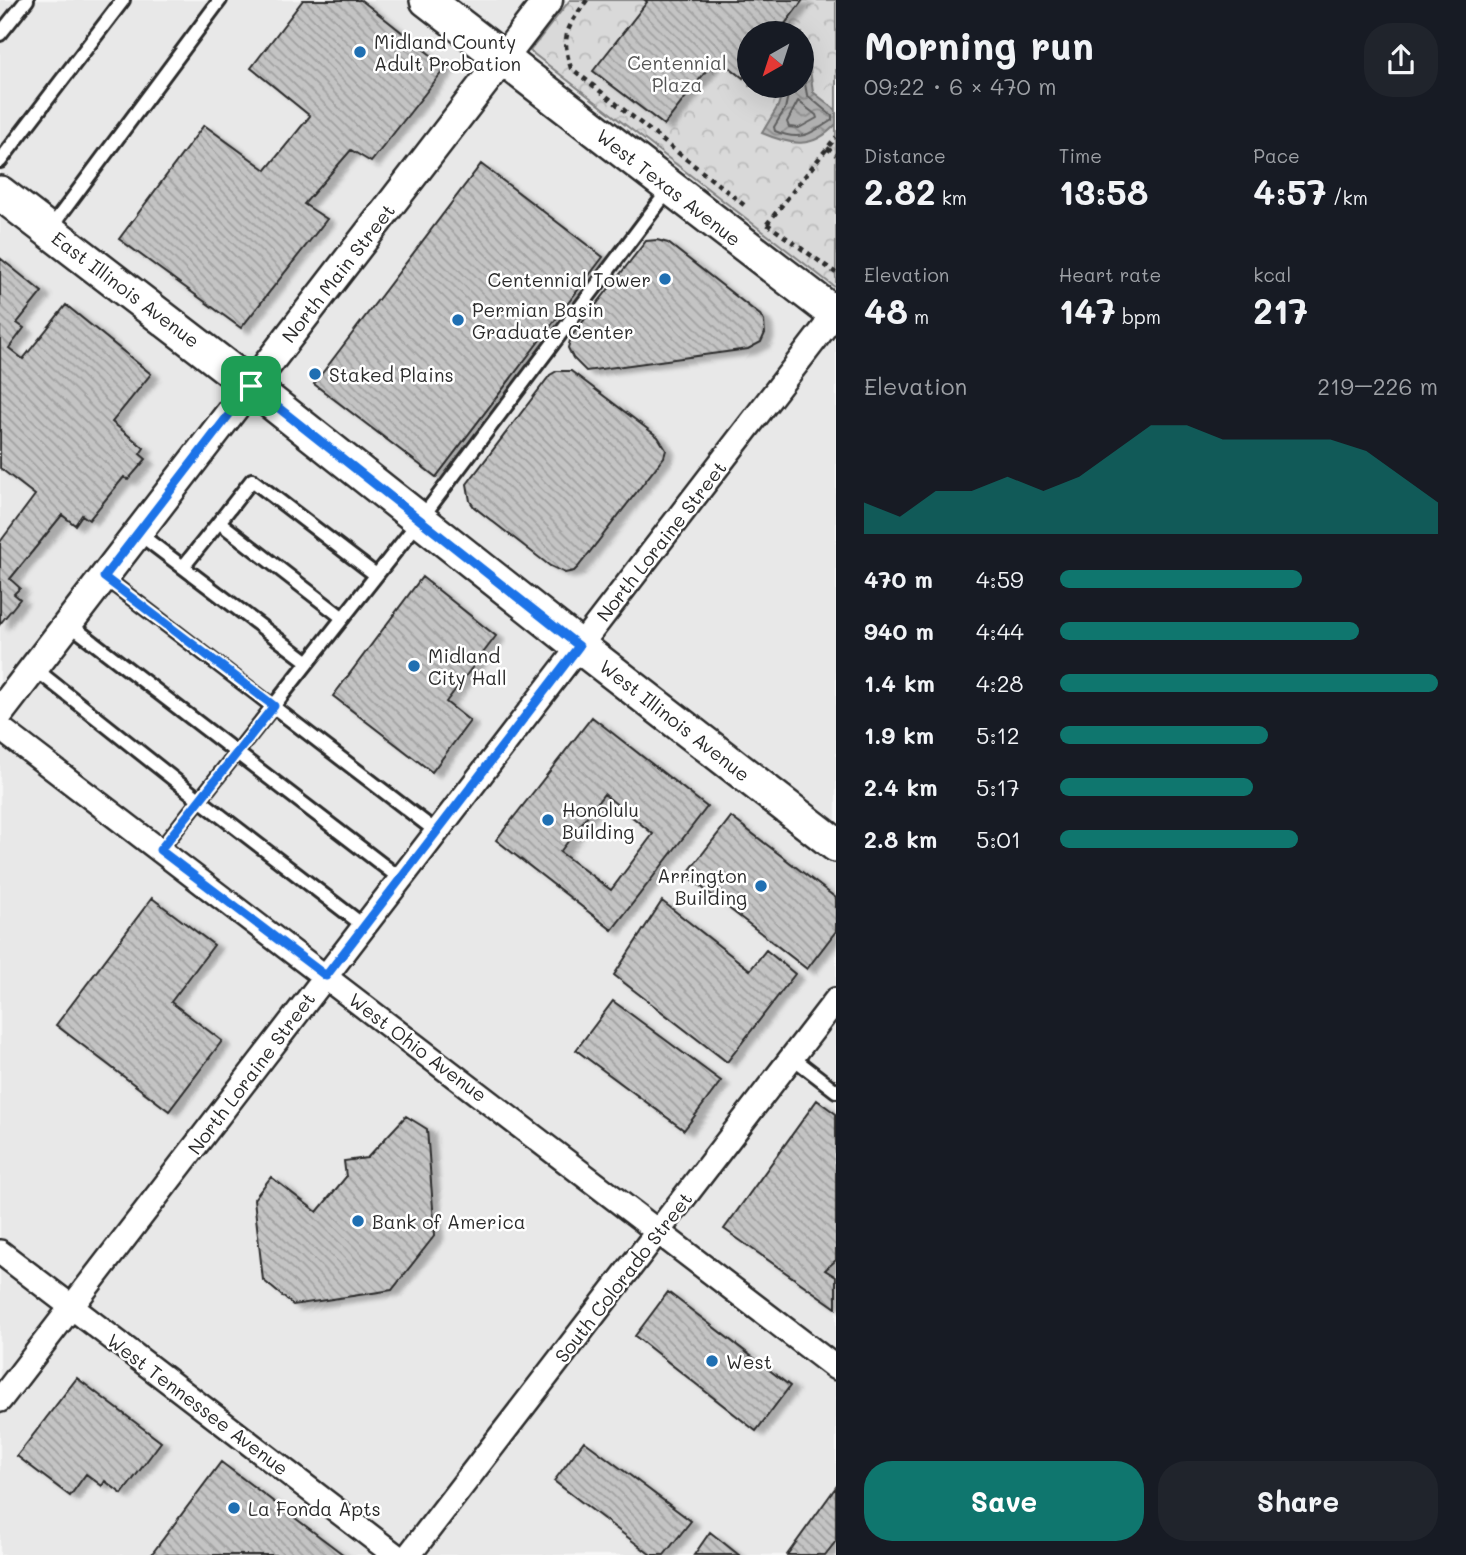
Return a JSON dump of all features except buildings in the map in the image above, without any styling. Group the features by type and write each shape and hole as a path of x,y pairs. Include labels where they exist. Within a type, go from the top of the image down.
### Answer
{"main road":[{"name":"West Texas Avenue","path":"427,0 835,314"},
{"name":"East Illinois Avenue","path":"0,193 251,386"},
{"name":"West Illinois Avenue","path":"251,386 836,845"}],"street":[{"name":"North Main Street","path":"0,712 548,0"},
{"name":"North Loraine Street","path":"0,1400 835,314"},
{"name":"West Ohio Avenue","path":"0,728 835,1363"},
{"name":"South Colorado Street","path":"409,1555 836,1000"},
{"name":"West Tennessee Avenue","path":"0,1252 395,1555"}],"lane":[{"path":"0,34 27,0"},
{"path":"0,161 123,0"},
{"path":"49,230 220,0"},
{"path":"160,850 420,520 670,188"},
{"path":"183,567 252,481 376,575"},
{"path":"219,522 343,618"},
{"path":"138,533 308,662"},
{"path":"104,577 437,832"},
{"path":"68,623 401,879"},
{"path":"34,668 364,926"},
{"path":"792,1057 836,1091"}],"path":[{"path":"587,0 564,36 571,68 753,213"},
{"path":"767,224 836,137"},
{"path":"827,148 836,155"},
{"path":"760,219 836,273"}],"shaded area":[{"path":"0,0 836,0 836,1555 0,1555"}],"green space":[{"name":"Centennial Plaza","path":"570,0 836,0 836,288 530,51"}],"water":[{"path":"814,93 836,110 836,124 819,138 801,143 762,133 780,98 814,98"}],"place":[{"name":"Midland County Adult Probation","path":"360,52"},
{"name":"Centennial Tower","path":"665,279"},
{"name":"Permian Basin Graduate Center","path":"458,320"},
{"name":"Staked Plains","path":"315,374"},
{"name":"Midland City Hall","path":"414,666"},
{"name":"Honolulu Building","path":"548,820"},
{"name":"Arrington Building","path":"761,886"},
{"name":"Bank of America","path":"358,1221"},
{"name":"West","path":"712,1361"},
{"name":"La Fonda Apts","path":"234,1508"}],"route":[{"path":"251,386 579,646 326,976 160,850 274,706 104,577 251,386"}]}
